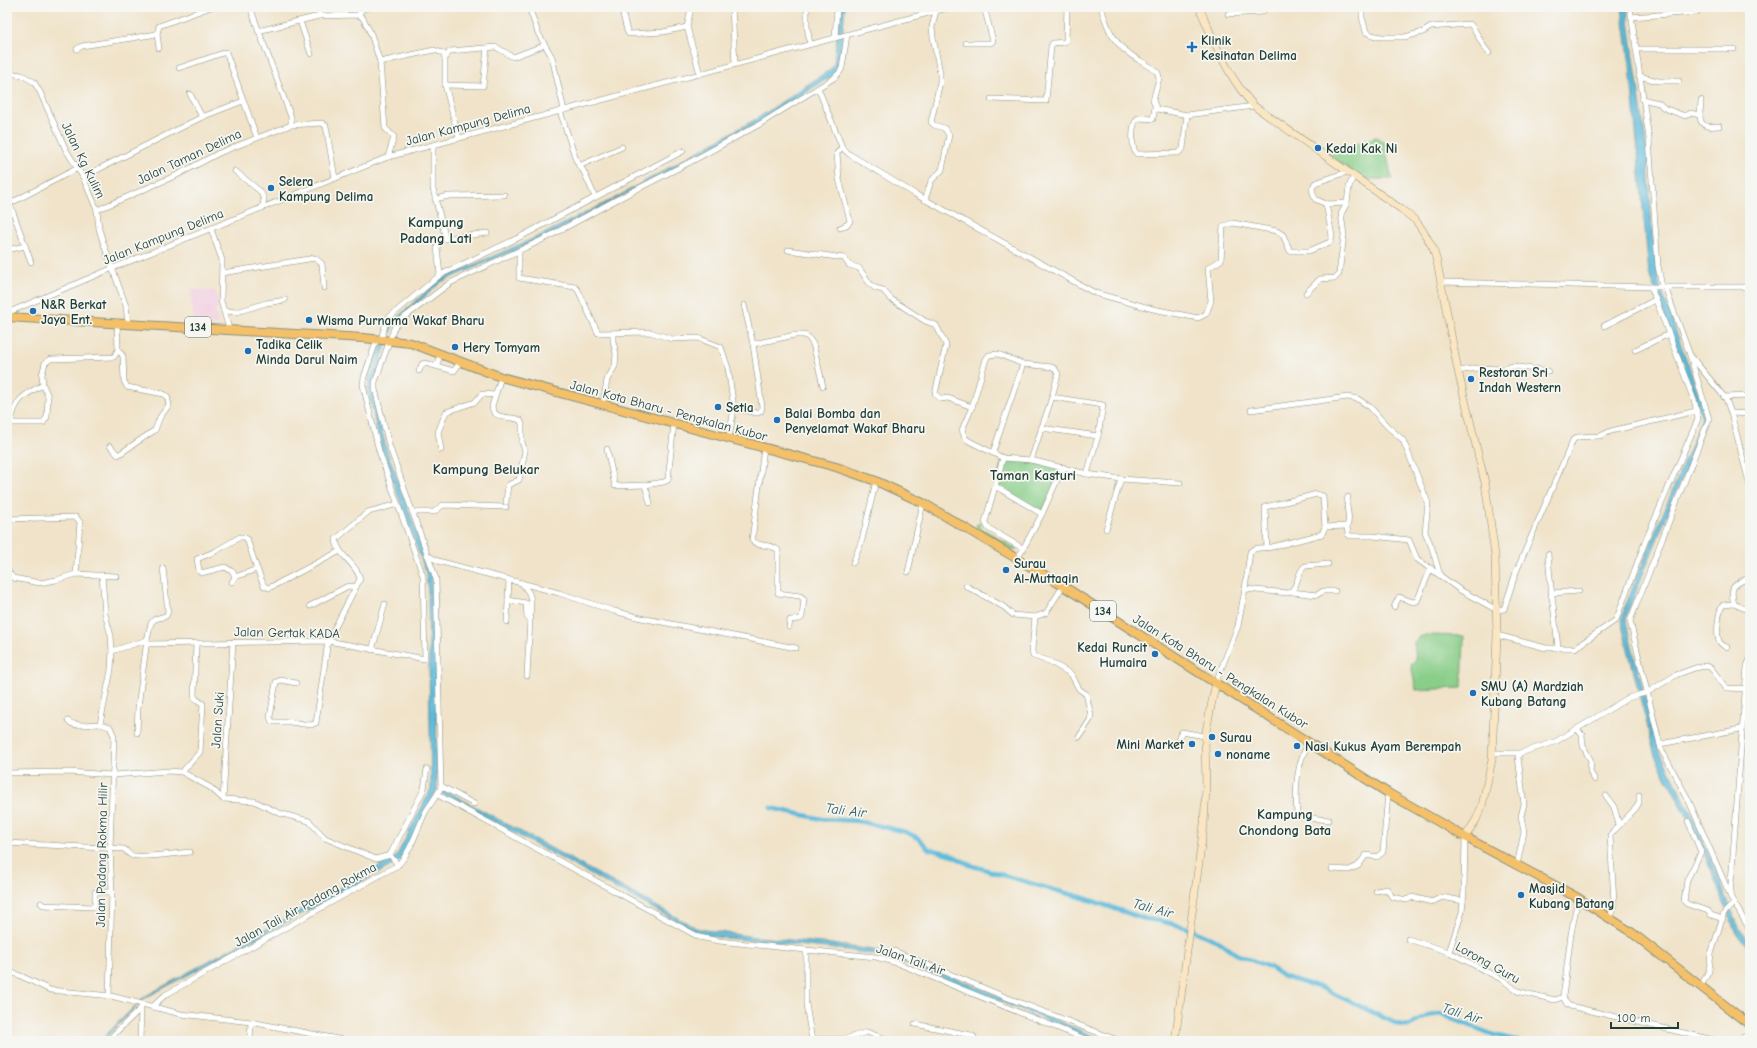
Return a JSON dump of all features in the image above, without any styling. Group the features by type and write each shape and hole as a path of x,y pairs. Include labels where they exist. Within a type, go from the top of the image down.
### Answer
{"main road":[{"name":"134","path":"7,317 117,322 128,324 382,339"},
{"name":"Jalan Kota Bharu - Pengkalan Kubor","path":"382,339 411,343 441,353 501,377 836,467 876,480 923,503 1063,586 1216,682 1388,793 1610,917 1750,1025"}],"street":[{"path":"159,48 157,34 159,26 211,7"},
{"path":"250,7 291,117 291,125"},
{"path":"319,7 320,16"},
{"path":"360,15 361,10 369,7"},
{"path":"529,7 538,33 552,57 562,110 576,160 584,172 595,197"},
{"path":"621,7 629,34 663,32 687,27"},
{"path":"732,7 735,64"},
{"path":"807,7 807,26 810,44"},
{"path":"835,38 837,7"},
{"name":"Jalan Kampung Delima","path":"7,313 388,157 952,7"},
{"path":"966,43 990,43 993,41 984,7"},
{"path":"991,99 1046,101 1051,46 1053,43 1064,42 1066,40 1067,7"},
{"path":"1102,7 1107,25 1114,40 1128,53 1158,72 1159,78 1153,98 1155,107 1153,119 1138,118 1134,122 1134,150 1137,154 1182,151 1186,115"},
{"path":"1199,7 1228,70 1243,93 1254,106 1416,221 1432,248 1441,282 1458,370 1485,483 1495,556 1497,610 1492,753 1482,806 1476,820 1465,837 1463,901 1460,920 1449,952"},
{"path":"1228,14 1262,12 1266,7"},
{"path":"1362,7 1366,32 1372,35 1405,37 1422,32 1431,27 1470,24 1475,29 1483,47 1489,53"},
{"path":"1630,7 1642,99 1649,138 1658,266 1663,287 1690,355 1709,419 1631,618 1647,693 1660,744 1688,799 1730,895 1732,904 1750,930"},
{"path":"691,8 687,27 700,74"},
{"path":"925,200 931,181 942,170 949,135 944,128 934,125 931,122 940,82 932,27 936,12"},
{"path":"1631,17 1698,12"},
{"path":"258,31 320,16 360,15"},
{"path":"360,15 371,34 380,62 385,128 394,138 388,157"},
{"path":"300,21 311,54"},
{"path":"78,49 82,46 157,34"},
{"path":"382,339 398,322 443,286 519,252 692,161 760,124 818,88 840,72 847,35"},
{"path":"445,58 451,50 487,48 497,48 513,57 545,45"},
{"path":"445,85 483,86 487,48"},
{"path":"1636,48 1734,49"},
{"path":"380,62 434,50 442,53 445,58 445,85 459,138"},
{"path":"179,68 226,52 257,138"},
{"name":"Jalan Kg Kulim","path":"7,73 22,75 34,82 66,150 78,168 97,210 101,234 126,306 128,324"},
{"path":"1639,76 1658,81 1678,82"},
{"path":"818,88 842,147 849,154 925,200 1095,293 1153,308 1198,318 1206,314 1210,307 1211,289 1207,272 1208,268 1221,260 1223,226 1233,223 1277,230 1283,235 1290,251 1309,250 1330,242 1332,236 1326,204"},
{"path":"190,94 202,117"},
{"path":"1642,99 1660,103 1664,108 1685,116 1691,113 1700,115"},
{"path":"82,177 202,117 243,100"},
{"path":"1701,100 1700,121 1702,124 1709,127 1719,126"},
{"path":"1155,107 1160,110 1186,115 1254,106"},
{"name":"Jalan Taman Delima","path":"97,210 177,174 219,153 291,125 322,123 326,126 335,178"},
{"path":"433,145 433,190 444,239"},
{"path":"579,166 622,147"},
{"path":"840,228 848,224 850,221 839,179 837,153 842,147"},
{"path":"296,683 281,680 276,682 270,717 272,722 290,722 311,725 316,723 328,641 360,579 357,570 340,552 336,542 337,538 368,512 398,504 379,452 363,385 364,377 382,339 387,319 440,275 520,237 683,151"},
{"path":"31,262 8,205 78,168"},
{"path":"235,171 261,192 264,200 262,208"},
{"path":"1306,293 1320,279 1334,278 1338,275 1344,235 1341,214 1347,203 1350,174"},
{"path":"1347,203 1326,204 1315,199 1312,189 1314,184 1350,174"},
{"path":"435,199 449,196 504,195"},
{"path":"211,229 220,252 222,273 221,301 229,329"},
{"path":"440,275 437,244 444,239 487,233"},
{"path":"7,250 25,246"},
{"path":"788,250 844,258 849,264 859,268 870,284 875,288 882,289 890,299 925,322 936,325 946,345 935,390 936,395 941,398 948,398 972,407"},
{"path":"519,252 519,278 575,287 578,290 597,332 600,334 650,332 672,339 702,338 718,345 723,350 726,361 734,408 728,438"},
{"path":"222,273 314,258 322,264 324,288"},
{"path":"1441,282 1651,287 1750,287"},
{"path":"1497,635 1546,648 1579,647 1617,619 1645,542 1697,420 1696,411 1651,287"},
{"path":"224,311 237,312 267,302 285,300"},
{"path":"1604,326 1655,300"},
{"path":"734,408 755,413 762,409 753,344 744,305"},
{"path":"43,384 23,396 16,403 12,411 9,424 40,424 46,421 48,396 43,384 44,366 48,360 110,358 116,355 118,350 117,322"},
{"path":"603,404 607,380 615,366 616,354 613,334"},
{"path":"1635,350 1669,334"},
{"path":"753,344 795,335 804,335 808,337 813,344 823,386"},
{"name":"Jalan Tali Air Padang Rokma","path":"152,1007 165,995 397,864 404,857 441,786 436,579 389,445 375,389 382,339"},
{"path":"110,446 116,454 119,455 155,430 160,417 169,405 168,396 164,394 127,387 124,381 123,356 118,350"},
{"path":"436,366 441,353"},
{"path":"1031,460 1058,374 1052,367 1023,364 998,354 989,355 986,359 972,407 962,430 963,434 969,441 1003,458 1031,460 1087,474 1121,479 1180,483"},
{"path":"1690,355 1724,397 1731,413 1750,486"},
{"path":"419,371 424,364 436,366 452,372 456,370 461,361"},
{"path":"993,452 1023,364"},
{"path":"1458,370 1477,368 1503,369 1514,366 1548,371"},
{"path":"412,512 434,512 442,505 506,505 508,486 519,480 525,452 522,442 522,424 520,420 496,415 493,411 492,406 501,377"},
{"path":"441,450 438,432 446,412 476,402 481,394 495,395"},
{"path":"1724,397 1750,396"},
{"path":"1052,397 1103,405 1098,436 1087,474"},
{"path":"1252,410 1348,397 1358,399 1370,407 1387,426 1403,440 1409,452 1428,503 1425,532 1432,548 1440,575"},
{"path":"1348,497 1347,505 1349,522 1347,526 1348,534 1350,536 1373,536 1409,540 1417,558 1460,590 1497,610 1504,609 1516,572 1573,440 1577,437 1600,436 1611,431 1696,411"},
{"path":"1731,413 1750,414"},
{"path":"607,449 615,486 664,482 668,480 674,423"},
{"path":"1041,428 1098,436"},
{"path":"764,448 752,540 756,544 778,548 778,593 800,596 804,599 802,617 800,619 790,620 789,627"},
{"path":"1003,458 985,518 986,525 1024,549"},
{"path":"1018,558 1042,514 1063,467"},
{"path":"1106,528 1121,479"},
{"path":"853,563 862,540 876,480"},
{"path":"645,484 650,503"},
{"path":"995,486 1042,514"},
{"path":"1175,1041 1206,809 1206,736 1216,682 1238,626 1250,552 1255,549 1267,548 1320,535 1324,532 1326,527 1324,498 1320,494 1265,507 1267,548"},
{"path":"908,572 923,503"},
{"name":"Jalan Gertak KADA","path":"112,651 147,642 196,644 328,641 425,659 423,576 398,504"},
{"path":"7,519 78,518 80,522 76,574"},
{"path":"1326,527 1347,526"},
{"path":"257,569 234,580 233,572 225,567 201,573 197,559 244,536 247,539 264,586 267,588 340,552"},
{"path":"1548,554 1551,596 1554,607 1558,648"},
{"path":"427,555 438,560 641,618 796,648"},
{"path":"1292,592 1302,569 1309,565 1328,564"},
{"path":"137,733 137,711 147,642 153,620 166,616 168,612 163,568"},
{"path":"1394,607 1399,597 1413,602 1417,601 1431,568"},
{"path":"7,570 13,578 40,582 56,580 76,574 116,576"},
{"path":"68,721 75,725 100,724 111,670 112,651 111,636 105,614 102,575"},
{"path":"1734,604 1732,594 1734,586 1750,577"},
{"path":"507,622 509,580"},
{"path":"522,583 529,593 531,600 527,676"},
{"path":"310,606 348,586 356,587"},
{"path":"966,586 1004,608 1013,615 1035,617 1046,613 1063,586"},
{"path":"1245,589 1285,594 1292,592 1317,595 1323,591 1335,591"},
{"path":"1551,596 1552,593 1579,590"},
{"path":"508,600 526,603 527,616 531,618"},
{"path":"372,650 385,604"},
{"path":"1727,647 1721,644 1719,640 1719,613 1723,605 1734,604 1750,611"},
{"path":"1035,617 1032,650 1033,656 1049,661 1071,674 1076,685 1086,694 1088,698 1090,720 1080,737"},
{"name":"Jalan Suki","path":"223,799 234,642"},
{"path":"182,772 200,752 203,706 202,703 194,696 196,644"},
{"path":"1730,895 1741,729 1747,689 1747,666 1750,659"},
{"path":"1492,753 1520,753 1555,742 1628,698 1647,693 1685,671 1704,666 1712,669 1721,684 1726,688 1747,689"},
{"name":"Jalan Padang Rokma Hilir","path":"100,724 110,727 114,736 110,848 112,892 109,996"},
{"path":"1577,729 1582,735 1583,746 1591,761 1590,772 1594,780"},
{"path":"1660,744 1741,729"},
{"path":"1180,737 1180,734 1184,732 1206,736"},
{"path":"1310,742 1303,752 1299,774 1297,814 1301,817 1329,820"},
{"path":"1517,865 1524,832 1521,817 1524,805 1518,757 1520,753"},
{"path":"7,773 68,772 113,774 169,771 182,772 211,788 223,799 254,801 279,813 309,821 325,838 376,859 390,855 424,790 427,769"},
{"path":"441,786 474,804"},
{"path":"1332,869 1348,870 1358,866 1366,855 1377,857 1383,852 1388,793"},
{"name":"Jalan Tali Air","path":"438,794 699,937 719,941 876,957 897,963 1090,1041"},
{"path":"1610,917 1614,902 1609,837 1611,832 1638,807 1639,795"},
{"path":"1606,796 1613,806 1619,825"},
{"path":"1688,821 1701,852 1687,880 1684,901 1687,904 1708,911 1722,919"},
{"path":"7,843 124,849 131,855 150,856 190,852"},
{"path":"390,855 397,864"},
{"path":"1376,891 1387,889 1392,897 1407,900 1412,897 1432,902 1442,897 1463,901"},
{"path":"41,903 43,905 93,907 95,905 95,892 112,892"},
{"path":"1578,898 1571,934 1563,997 1565,1001 1570,1006 1687,1035 1718,1041"},
{"path":"1701,986 1709,972 1711,954 1722,919 1725,912 1732,904"},
{"name":"Lorong Guru","path":"1408,938 1449,952 1503,980 1518,991 1555,1000 1563,997"},
{"path":"806,950 806,1004 812,1040 844,1039 867,1032 888,1040"},
{"name":"Jalan Tali Air","path":"894,951 1008,998 1120,1041"},
{"path":"7,971 22,976 50,990 109,996 133,1001 143,1006 180,1014 251,1022 348,1041"},
{"path":"107,1041 143,1006"},
{"path":"140,1041 143,1006"},
{"path":"250,1041 251,1022"},
{"path":"915,1024 972,1035 974,1037 974,1041"},
{"path":"1736,1041 1750,1034"},
{"path":"1686,1041 1687,1035"}],"shaded area":[{"path":"190,289 216,291 219,307 215,311 219,325 194,323"}],"green space":[{"path":"1376,137 1384,142 1392,179 1362,179 1327,153"},
{"path":"1003,458 1063,467 1042,514 995,486"},
{"path":"981,523 980,527 1017,549 1013,551 977,529 976,525"},
{"path":"1426,635 1464,636 1462,688 1416,690 1411,665 1416,660 1414,642 1419,637"}],"water":[{"path":"840,7 845,7 839,68 836,73 758,123 546,237 441,282 393,325 372,390 386,448 431,572 435,590 437,790 400,861 145,998 102,1041 100,1041 144,997 396,857 431,789 428,590 426,573 381,448 368,391 369,379 389,325 439,280 544,234 615,198 758,118 831,69 834,64"},
{"path":"1622,7 1627,7 1648,159 1652,232 1659,284 1707,417 1628,611 1626,619 1627,627 1659,750 1694,819 1739,928 1750,943 1750,951 1735,931 1704,853 1687,816 1655,756 1623,629 1622,619 1624,609 1702,418 1649,273 1630,65"},
{"path":"443,789 696,928 747,936 831,944 885,952 929,967 1106,1041 1097,1041 893,958 847,950 716,937 700,934 442,794"}],"waterway":[{"name":"Tali Air","path":"771,808 822,819 858,821 906,832 918,838 929,849 950,854 970,865 1081,897 1145,919 1185,927 1220,942 1236,954 1269,967 1284,977 1322,988 1397,1024 1408,1026 1428,1016 1440,1014 1494,1035 1519,1041"}],"place":[{"name":"Klinik Kesihatan Delima","path":"1192,47"},
{"name":"Kedai Kak Ni","path":"1318,148"},
{"name":"Selera Kampung Delima","path":"271,188"},
{"name":"N&R Berkat Jaya Ent.","path":"33,311"},
{"name":"Wisma Purnama Wakaf Bharu","path":"309,320"},
{"name":"Hery Tomyam","path":"455,347"},
{"name":"Tadika Celik Minda Darul Naim","path":"248,351"},
{"name":"Restoran Sri Indah Western","path":"1471,379"},
{"name":"Setia","path":"718,407"},
{"name":"Balai Bomba dan Penyelamat Wakaf Bharu","path":"777,420"},
{"name":"Surau Al-Muttaqin","path":"1006,570"},
{"name":"Kedai Runcit Humaira","path":"1155,654"},
{"name":"SMU (A) Mardziah Kubang Batang","path":"1473,693"},
{"name":"Surau","path":"1212,737"},
{"name":"Mini Market","path":"1192,744"},
{"name":"Nasi Kukus Ayam Berempah","path":"1297,746"},
{"name":"noname","path":"1218,754"},
{"name":"Masjid Kubang Batang","path":"1521,895"}],"district":[{"name":"Kampung Padang Lati","path":"436,230"},
{"name":"Kampung Belukar","path":"486,469"},
{"name":"Taman Kasturi","path":"1033,475"},
{"name":"Kampung Chondong Bata","path":"1285,822"}]}
